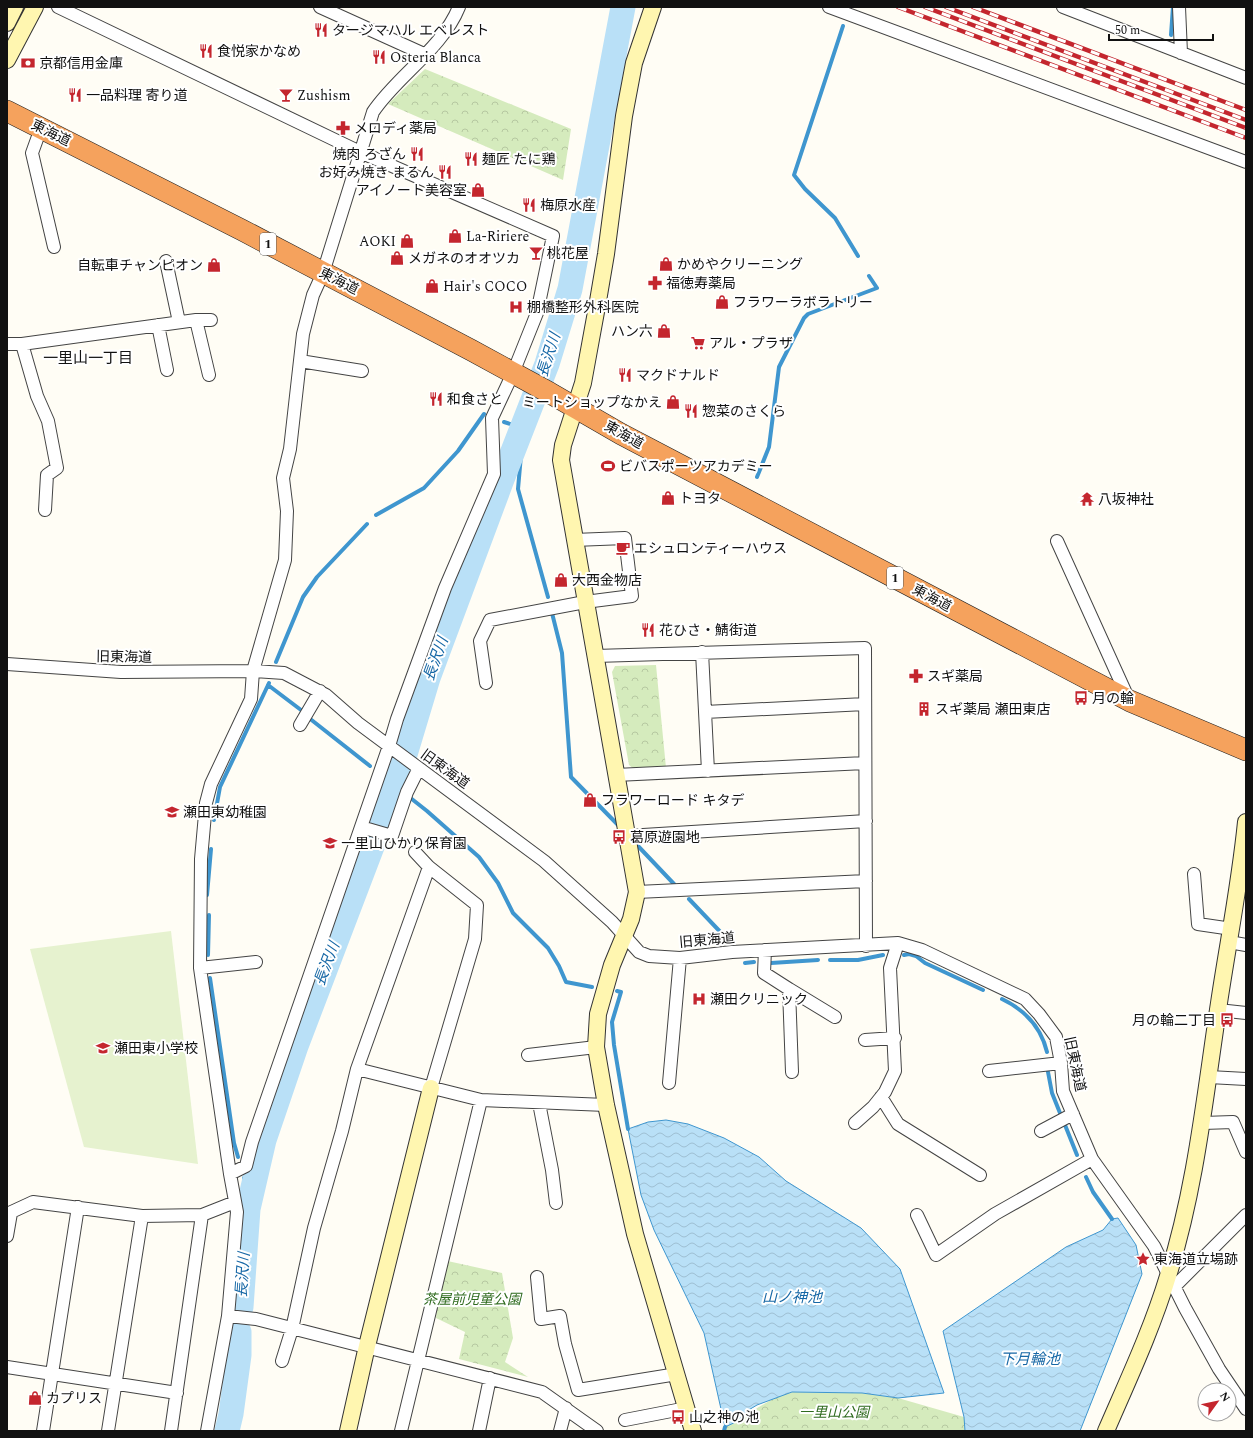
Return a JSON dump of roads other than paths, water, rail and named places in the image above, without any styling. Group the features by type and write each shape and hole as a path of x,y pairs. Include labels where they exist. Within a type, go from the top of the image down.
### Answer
{"highway":[{"name":"東海道","path":"7,111 323,273 550,392 628,438 1130,701 1246,750"}],"street":[{"path":"7,23 15,7"},
{"path":"7,60 35,7"},
{"path":"58,7 360,152 553,236 537,314 520,377 492,418 494,474 445,588 397,719 252,1142 246,1166 230,1174"},
{"path":"320,7 426,55"},
{"path":"208,1431 228,1316 237,1212 230,1174 200,968 201,859 206,802 211,784 219,765 251,699 253,671 286,560 287,512 283,478 290,448 303,334 313,295 323,273 373,112 380,101 426,55 456,15 459,7"},
{"path":"653,7 634,63 624,116 603,275 585,373 563,445 560,460 637,892 631,918 612,965 598,1014 596,1047 606,1105 636,1234 693,1431"},
{"path":"829,7 1246,162"},
{"path":"1063,7 1246,78"},
{"path":"1179,7 1181,53"},
{"path":"41,128 32,153 54,247"},
{"path":"166,261 179,322"},
{"path":"196,320 209,375"},
{"path":"7,344 22,344 196,320 211,320"},
{"path":"158,325 166,370"},
{"path":"22,344 37,396 48,421 57,468 47,475 45,510"},
{"path":"300,360 362,371"},
{"path":"486,683 480,642 490,620 585,602 632,596 625,538 574,540"},
{"path":"1057,541 1130,701"},
{"path":"595,656 865,648 866,946"},
{"path":"702,652 708,771"},
{"name":"旧東海道","path":"7,664 121,672 253,671 284,673 320,691 389,746 544,861 612,922 639,952 649,956 680,958 732,952 898,944 922,950 1025,999 1039,1014 1056,1037 1061,1063 1063,1091 1092,1159 1154,1246 1171,1282 1219,1369 1246,1409"},
{"path":"300,726 320,691"},
{"path":"705,712 865,704"},
{"path":"616,775 865,764"},
{"path":"361,827 391,836 407,792 419,768"},
{"path":"627,836 866,821"},
{"path":"1106,1431 1171,1282 1203,1123 1218,1010 1240,875 1246,822"},
{"path":"348,1431 367,1346 432,1088 475,939 477,905 430,867 415,852"},
{"path":"282,1361 292,1329 314,1228 342,1131 357,1069 430,867"},
{"path":"1194,874 1198,924 1230,936 1246,945"},
{"path":"637,892 866,881"},
{"path":"855,1123 873,1107 881,1097 895,1071 895,1038 890,968 898,944"},
{"path":"765,950 764,972 835,1017"},
{"path":"669,1083 680,958"},
{"path":"200,968 256,962"},
{"path":"789,989 792,1072"},
{"path":"1218,1010 1246,1013"},
{"path":"865,1040 895,1038"},
{"path":"528,1055 596,1047"},
{"path":"989,1071 1061,1063"},
{"path":"357,1069 481,1100 606,1105"},
{"path":"1209,1077 1246,1079"},
{"path":"881,1097 898,1124 980,1175"},
{"path":"401,1431 420,1360 481,1100"},
{"path":"539,1103 552,1170 556,1202"},
{"path":"1041,1131 1073,1114"},
{"path":"1203,1123 1233,1122 1246,1152"},
{"path":"917,1215 936,1255 995,1214 1092,1159"},
{"path":"7,1236 9,1214 33,1202 78,1206 142,1216 202,1215 235,1202"},
{"path":"43,1431 78,1206"},
{"path":"170,1431 177,1393 202,1215"},
{"path":"1171,1282 1246,1215"},
{"path":"108,1431 142,1216"},
{"path":"537,1277 541,1319 560,1316 565,1344 578,1390 677,1374"},
{"path":"228,1316 256,1319 292,1329 367,1346 542,1392 597,1431"},
{"path":"7,1367 177,1393"},
{"path":"479,1431 490,1378"},
{"path":"560,1431 566,1408"},
{"path":"625,1420 687,1408"}],"water":[{"name":"山ノ神池","path":"666,1120 688,1124 724,1138 759,1157 786,1181 861,1228 900,1269 944,1393 898,1398 862,1393 792,1392 757,1405 747,1411 738,1421 725,1427 704,1333 654,1230 641,1195 628,1129 648,1122"},
{"name":"下月輪池","path":"1118,1218 1136,1245 1142,1274 1080,1431 965,1431 964,1417 943,1331 1066,1247 1103,1230 1112,1219"}],"waterway":[{"name":"長沢川","path":"241,1307 248,1209 264,1140 296,1046 397,781 428,678 547,364 570,289 623,7"},
{"path":"1171,35 1173,7"},
{"path":"843,26 794,175 805,189 835,218 858,256"},
{"path":"757,477 769,447 779,367 804,318 808,314 877,288 869,276"},
{"path":"376,515 424,488 458,451 484,414"},
{"path":"504,422 523,428"},
{"path":"521,432 521,455 518,489 548,597"},
{"path":"276,662 303,597 317,577 367,524"},
{"path":"552,613 562,653 571,777 619,826"},
{"path":"214,820 220,787 269,683"},
{"path":"268,685 301,710"},
{"path":"309,718 370,766"},
{"path":"389,781 427,811 479,857 498,883 513,913 548,948 559,966 566,982 592,987"},
{"path":"638,846 674,884"},
{"path":"207,895 211,849"},
{"path":"689,899 728,940"},
{"path":"208,955 209,915"},
{"path":"904,955 909,954 916,956 925,963 983,990"},
{"path":"830,960 858,960 883,955"},
{"path":"771,963 818,960"},
{"path":"745,963 754,962"},
{"path":"210,978 234,1143 238,1157"},
{"path":"617,991 621,992 612,1022 614,1045 628,1129"},
{"path":"1002,999 1018,1008 1031,1020 1041,1035 1047,1052"},
{"path":"1048,1072 1052,1093 1060,1113"},
{"path":"1065,1125 1077,1155"},
{"path":"1086,1177 1093,1192 1112,1219"},
{"path":"244,1178 247,1197"},
{"name":"長沢川","path":"227,1431 231,1414 239,1355 239,1332"},
{"path":"724,1431 725,1427"}],"railway":[{"path":"898,7 1246,138"},
{"path":"925,7 1246,128"},
{"path":"946,7 1246,120"},
{"path":"973,7 1246,110"}],"place":[{"name":"タージマハル エベレスト","path":"321,30"},
{"name":"食悦家かなめ","path":"206,51"},
{"name":"Osteria Blanca","path":"379,57"},
{"name":"京都信用金庫","path":"28,63"},
{"name":"一品料理 寄り道","path":"75,95"},
{"name":"Zushism","path":"286,95"},
{"name":"メロディ薬局","path":"343,128"},
{"name":"焼肉 ろざん","path":"417,154"},
{"name":"麺匠 たに鶏","path":"471,159"},
{"name":"お好み焼き まるん","path":"445,172"},
{"name":"アイノート美容室","path":"478,190"},
{"name":"梅原水産","path":"529,205"},
{"name":"La-Ririere","path":"455,236"},
{"name":"AOKI","path":"407,241"},
{"name":"桃花屋","path":"536,253"},
{"name":"メガネのオオツカ","path":"397,258"},
{"name":"かめやクリーニング","path":"666,264"},
{"name":"自転車チャンピオン","path":"214,265"},
{"name":"福徳寿薬局","path":"655,283"},
{"name":"Hair's COCO","path":"432,286"},
{"name":"フラワーラボラトリー","path":"722,302"},
{"name":"棚橋整形外科医院","path":"516,307"},
{"name":"ハン六","path":"664,331"},
{"name":"アル・プラザ","path":"698,343"},
{"name":"マクドナルド","path":"625,375"},
{"name":"和食さと","path":"436,399"},
{"name":"ミートショップなかえ","path":"673,402"},
{"name":"惣菜のさくら","path":"691,411"},
{"name":"ビバスポーツアカデミー","path":"608,466"},
{"name":"トヨタ","path":"668,498"},
{"name":"八坂神社","path":"1087,499"},
{"name":"エシュロンティーハウス","path":"623,548"},
{"name":"大西金物店","path":"561,580"},
{"name":"花ひさ・鯖街道","path":"648,630"},
{"name":"スギ薬局","path":"916,676"},
{"name":"月の輪","path":"1081,698"},
{"name":"スギ薬局 瀬田東店","path":"924,709"},
{"name":"フラワーロード キタデ","path":"590,800"},
{"name":"瀬田東幼稚園","path":"172,812"},
{"name":"葛原遊園地","path":"619,837"},
{"name":"一里山ひかり保育園","path":"330,843"},
{"name":"瀬田クリニック","path":"699,999"},
{"name":"月の輪二丁目","path":"1227,1020"},
{"name":"瀬田東小学校","path":"103,1048"},
{"name":"東海道立場跡","path":"1143,1259"},
{"name":"カプリス","path":"35,1398"},
{"name":"山之神の池","path":"678,1417"}],"district":[{"name":"一里山一丁目","path":"88,358"}],"park label":[{"name":"茶屋前児童公園","path":"472,1299"},
{"name":"一里山公園","path":"834,1412"}]}
